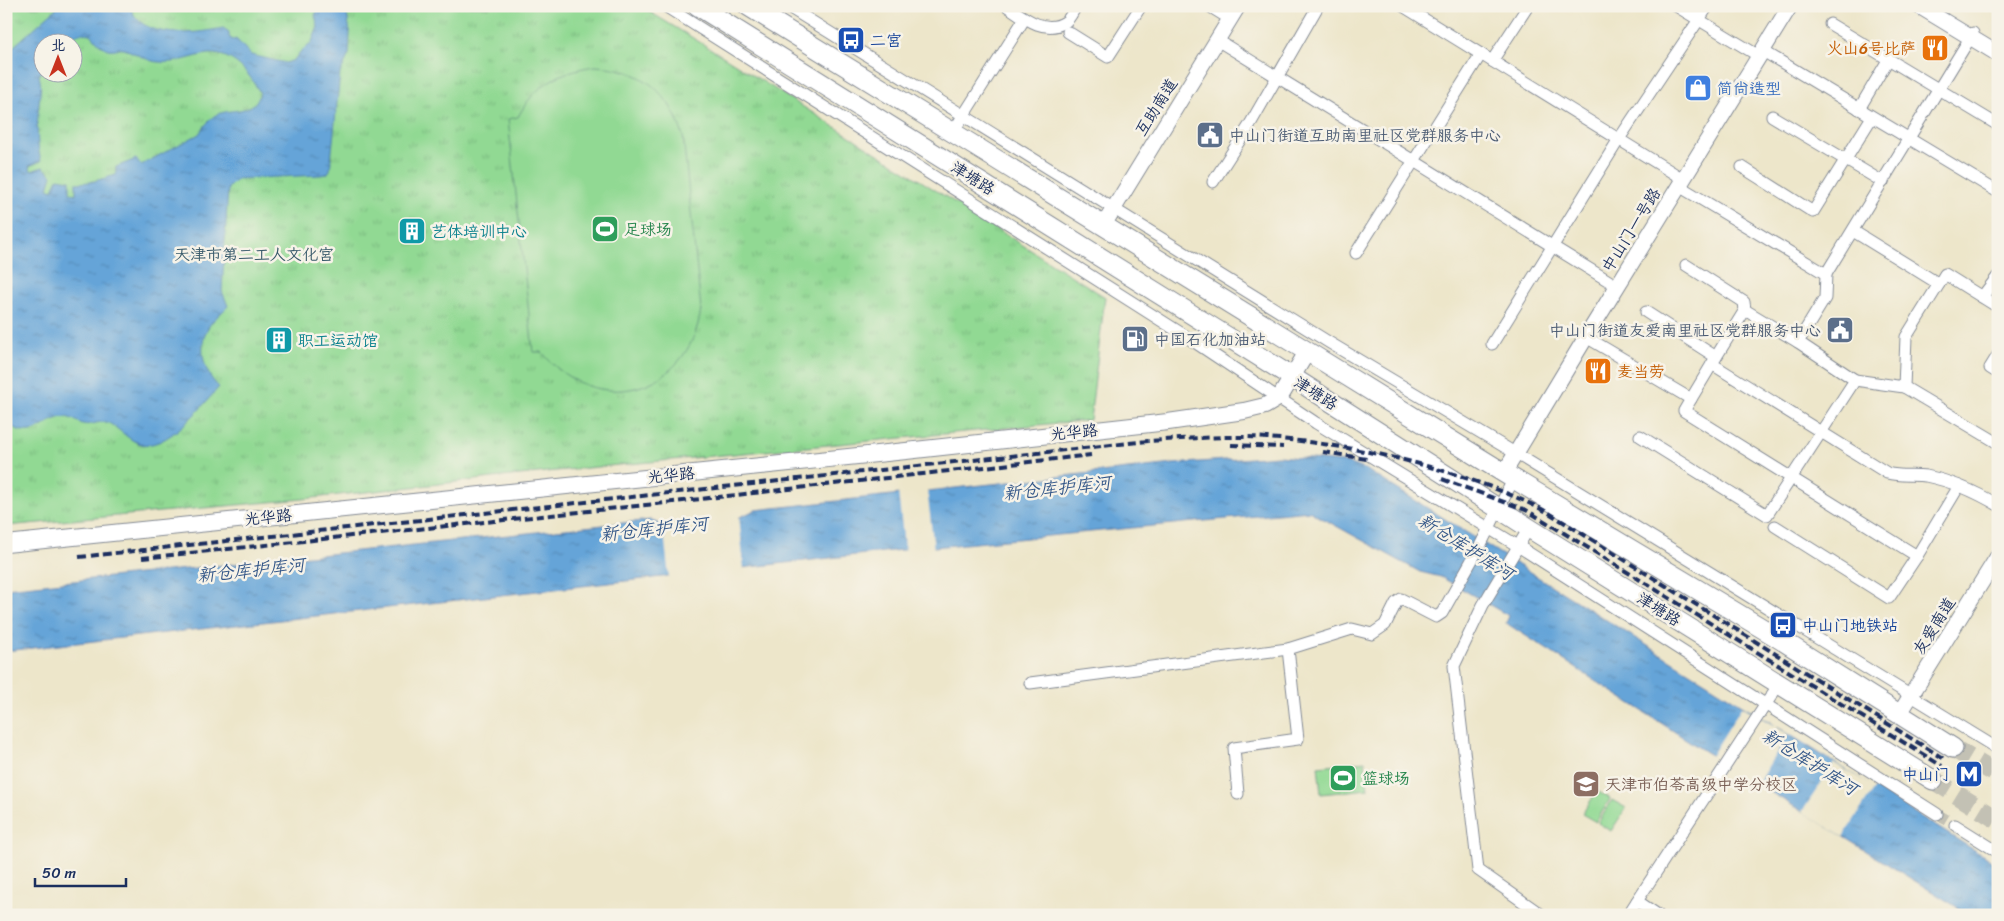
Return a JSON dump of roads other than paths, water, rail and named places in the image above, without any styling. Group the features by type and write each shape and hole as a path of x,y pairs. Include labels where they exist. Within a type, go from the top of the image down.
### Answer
{"main road":[{"name":"津塘路","path":"698,6 1933,780"},
{"name":"津塘路","path":"748,6 1307,352 1900,713 1954,748"},
{"path":"1280,398 1307,352"},
{"name":"光华路","path":"6,544 1159,423 1244,411 1265,406 1280,398"}],"street":[{"path":"665,6 1280,398 1324,428 1518,546 1937,814"},
{"path":"787,6 1330,343 1515,453 1998,748"},
{"path":"1007,6 1042,26 1055,26 1066,22 1076,6"},
{"path":"1068,32 1108,57 1141,6"},
{"path":"1209,6 1234,12"},
{"path":"1213,182 1277,78 1318,6"},
{"path":"1403,6 1619,139 1681,182 1826,274"},
{"path":"1676,6 1859,109 1998,192"},
{"path":"1492,344 1554,247 1619,139 1708,6"},
{"name":"中山门一号路","path":"1509,476 1515,453 1790,6"},
{"path":"1919,6 1998,48"},
{"path":"1931,6 1998,54"},
{"path":"1492,61 1525,7"},
{"name":"互助南道","path":"1103,226 1234,12"},
{"path":"953,132 1025,18"},
{"path":"1830,24 1998,125"},
{"path":"1798,342 1826,298 1826,274 1972,35"},
{"path":"1217,40 1617,286"},
{"path":"1356,253 1412,161 1481,54"},
{"path":"1859,109 1888,60"},
{"path":"1772,116 1883,182"},
{"path":"1742,167 1814,212 1872,117"},
{"path":"1852,231 1939,284"},
{"path":"1686,265 1744,302 1745,310 1684,411 1916,556"},
{"path":"1904,387 1906,337 1945,274 1998,307"},
{"path":"1982,297 1998,276"},
{"path":"1745,310 1855,380 1904,387 1998,443"},
{"path":"1646,312 1821,432 1887,473 1904,477 1924,476 1959,486 1998,505"},
{"path":"1586,337 1691,399"},
{"path":"1998,355 1990,368 1998,373"},
{"path":"1640,436 1767,515 1855,380"},
{"path":"1030,683 1288,649 1352,629 1372,634 1385,625 1396,603 1401,599 1436,617 1442,613 1481,544 1498,507 1509,476"},
{"path":"1775,526 1889,598 1959,486"},
{"path":"1529,528 1483,605 1454,666 1478,870 1542,915"},
{"name":"友爱南道","path":"1900,713 1998,556"},
{"path":"1238,794 1234,748 1298,739 1288,649"},
{"path":"1628,915 1779,684"},
{"path":"1955,825 1998,852"},
{"path":"1637,901 1658,915"}],"water":[{"path":"59,6 130,6 136,17 145,25 156,30 184,33 223,28 229,32 229,37 233,40 236,39 251,55 286,63 294,60 301,51 311,44 318,27 315,15 320,6 346,6 350,33 349,54 340,73 330,170 327,174 320,175 237,179 228,188 222,291 228,306 213,320 203,342 206,367 213,381 219,387 183,426 160,441 149,444 138,443 106,422 86,424 65,417 30,431 19,430 6,424 6,57 12,48","holes":["32,32 82,32 91,34 105,48 124,49 155,62 172,62 208,54 217,54 233,60 240,66 260,93 252,105 241,110 214,116 199,134 141,165 136,159 116,167 116,175 91,182 76,183 76,194 70,193 70,180 58,178 53,190 48,188 52,175 43,167 31,171 29,166 41,161 37,125 40,83 32,82"]},
{"name":"新仓库护库河","path":"1278,456 1343,462 1365,469 1998,865 1998,915 1970,915 1706,752 1506,623 1509,616 1441,577 1420,572 1309,511 892,551 6,651 6,588 651,520 664,526 738,518 755,510 1173,464"}],"tunnel":[{"path":"1953,748 1998,775"},
{"path":"1933,780 1998,820"},
{"path":"1937,814 1955,825"}],"railway":[{"path":"79,557 1148,441 1237,437 1302,441 1375,453 1448,472 1484,484 1549,513 1946,760"},
{"path":"1231,445 1283,447"},
{"path":"1323,452 1367,459"},
{"path":"142,558 656,504 1091,455"},
{"path":"1442,479 1526,510 1942,766"}],"place":[{"name":"二宫","path":"851,40"},
{"name":"火山6号比萨","path":"1935,48"},
{"name":"简尚造型","path":"1698,88"},
{"name":"中山门街道互助南里社区党群服务中心","path":"1210,135"},
{"name":"足球场","path":"605,229"},
{"name":"艺体培训中心","path":"412,231"},
{"name":"中山门街道友爱南里社区党群服务中心","path":"1840,330"},
{"name":"中国石化加油站","path":"1135,339"},
{"name":"职工运动馆","path":"279,340"},
{"name":"麦当劳","path":"1598,371"},
{"name":"中山门地铁站","path":"1783,625"},
{"name":"中山门","path":"1969,774"},
{"name":"篮球场","path":"1343,778"},
{"name":"天津市伯苓高级中学分校区","path":"1586,784"}],"park label":[{"name":"天津市第二工人文化宫","path":"254,254"}]}
